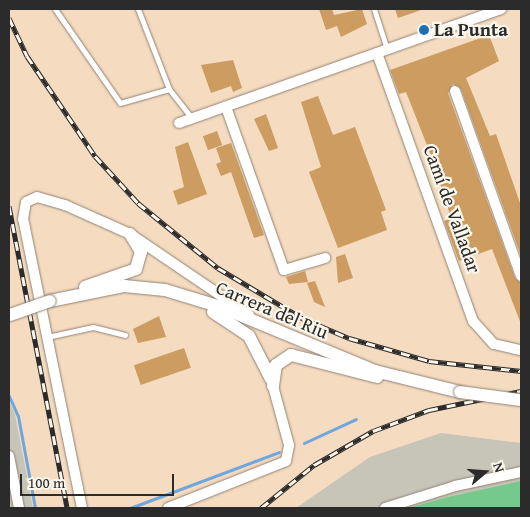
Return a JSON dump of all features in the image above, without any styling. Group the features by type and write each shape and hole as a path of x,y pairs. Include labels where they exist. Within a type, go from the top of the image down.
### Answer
{"street":[{"path":"179,123 501,9"},
{"name":"Camí de Valladar","path":"377,53 474,321 494,344 521,350"},
{"path":"455,90 521,276"},
{"path":"226,107 284,270 325,258"},
{"path":"82,508 23,219 26,202 37,197 65,205 130,234 266,327"},
{"path":"74,293 136,269 141,252 130,234"},
{"name":"Carrera del Riu","path":"9,315 74,293 124,286 165,290 401,379 460,392 521,400"},
{"path":"165,290 242,329 264,357 274,386 289,445 286,461 168,508"},
{"path":"274,386 276,365 291,355 359,375 401,379"},
{"path":"9,456 19,508"},
{"path":"385,508 455,486 521,472"}],"lane":[{"path":"55,9 120,103 169,89"},
{"path":"138,9 169,89 192,119"},
{"path":"374,9 387,49"},
{"path":"47,337 93,327 125,335"}],"shaded area":[{"path":"9,401 15,414 33,508 9,508"},
{"path":"441,433 521,443 521,508 296,508 370,457"}],"green space":[{"path":"521,481 521,508 409,508 448,497"}],"building":[{"path":"319,9 332,9 334,15 362,9 367,24 341,37 337,26 326,30"},
{"path":"395,9 421,9 421,10 398,18"},
{"path":"489,35 499,61 466,78 490,136 496,134 521,206 521,256 461,89 453,84 448,93 515,278 521,283 521,324 492,249 459,261 444,221 451,218 432,158 406,92 399,94 390,70"},
{"path":"233,60 242,88 233,92 231,86 211,93 201,65"},
{"path":"318,96 333,135 355,127 386,210 381,212 387,230 338,248 309,172 321,167 301,102"},
{"path":"266,114 278,148 269,151 254,119"},
{"path":"217,131 222,145 208,150 203,136"},
{"path":"188,142 207,194 178,205 173,191 184,187 175,147"},
{"path":"231,143 264,235 254,238 231,172 221,176 216,164 221,162 216,148"},
{"path":"345,254 353,278 338,283 336,257"},
{"path":"305,271 308,282 289,284 286,277"},
{"path":"315,281 325,307 314,302 307,283"},
{"path":"159,316 166,337 138,343 133,329"},
{"path":"184,348 191,368 141,385 134,365"}],"waterway":[{"path":"9,396 18,416 35,508"},
{"path":"304,443 356,419"},
{"path":"130,508 279,452"}],"railway":[{"path":"9,18 27,56 95,156 138,203 218,268 302,318 349,338 429,361 521,371"},
{"path":"9,206 67,508"},
{"path":"261,508 314,465 373,431 429,410 521,391"}],"place":[{"name":"La Punta","path":"424,30"}]}
